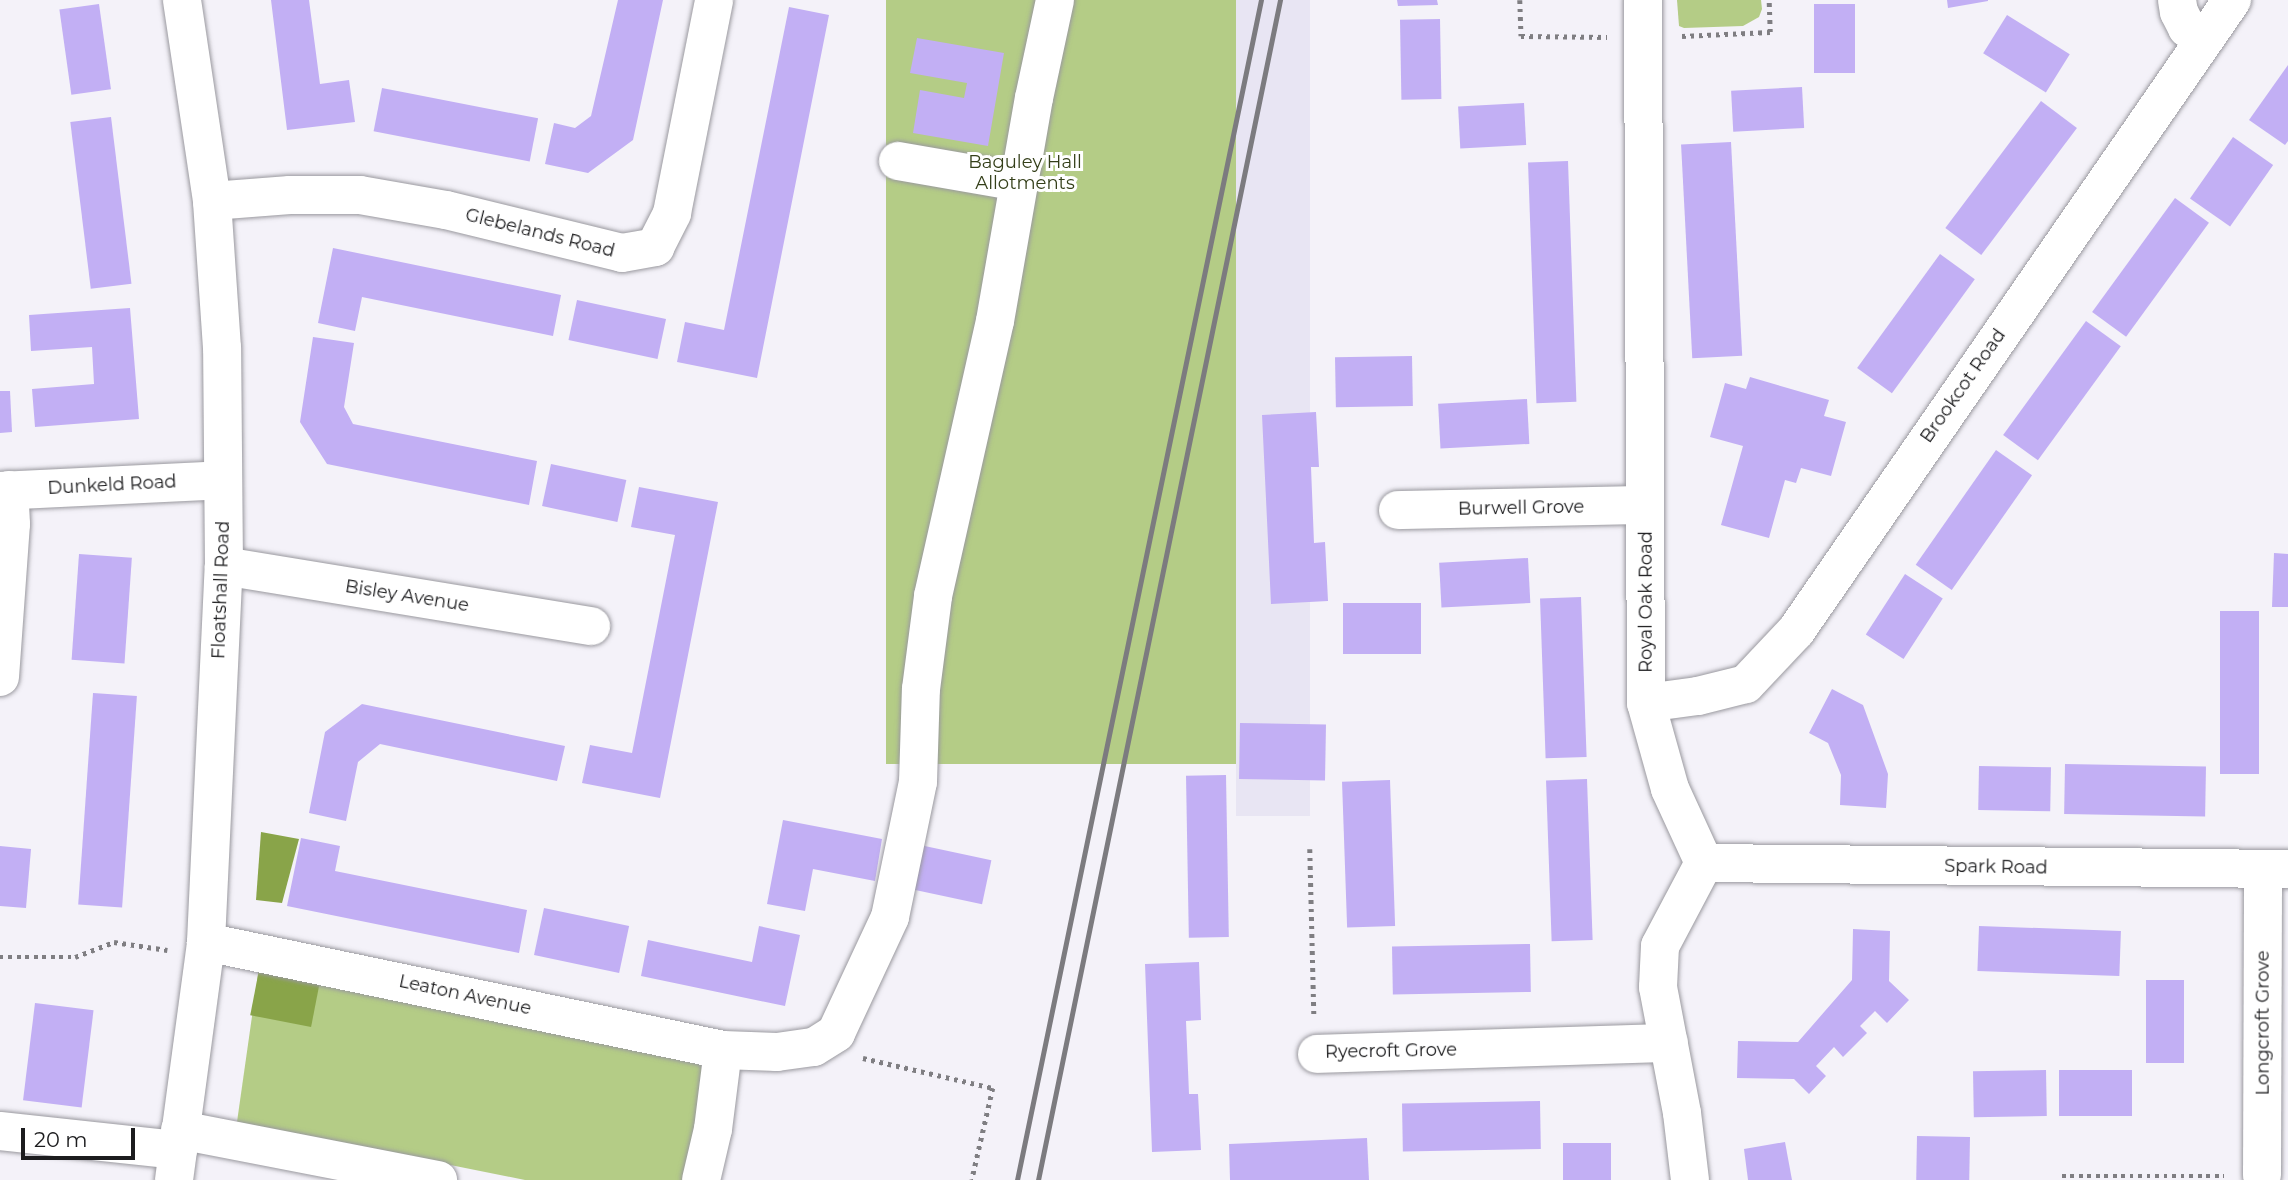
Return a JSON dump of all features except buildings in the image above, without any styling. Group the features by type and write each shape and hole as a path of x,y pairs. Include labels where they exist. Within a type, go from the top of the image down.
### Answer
{"street":[{"name":"Floatshall Road","path":"177,1153 205,949 224,566 222,348 212,201 182,0"},
{"name":"Glebelands Road","path":"212,201 290,195 360,195 446,210 622,253 655,247 672,213 714,0"},
{"path":"814,1047 836,1033 890,916 918,782 921,689 933,596 995,321 1055,0"},
{"name":"Royal Oak Road","path":"1643,0 1646,703 1670,789 1704,863"},
{"path":"2177,0 2179,12 2187,28 2204,39"},
{"name":"Brookcot Road","path":"1646,703 1698,696 1746,684 1796,631 2232,0"},
{"path":"898,161 1019,182"},
{"name":"Dunkeld Road","path":"4,490 223,480"},
{"path":"0,677 11,524 4,490"},
{"name":"Burwell Grove","path":"1398,510 1645,505"},
{"name":"Bisley Avenue","path":"224,566 591,626"},
{"path":"1690,1180 1658,987 1660,946 1704,863"},
{"name":"Spark Road","path":"1704,863 2276,870"},
{"name":"Longcroft Grove","path":"2262,1175 2276,870"},
{"name":"Leaton Avenue","path":"205,949 723,1050 777,1052 814,1047"},
{"name":"Ryecroft Grove","path":"1317,1054 1669,1042"},
{"path":"701,1180 713,1129 723,1050"},
{"path":"0,1131 177,1153 438,1180"}],"path":[{"path":"1520,0 1521,36 1644,38 1770,32 1769,0"},
{"name":"Ryecroft Grove","path":"1310,849 1317,1054"},
{"path":"0,957 75,957 114,942 205,949"},
{"path":"814,1047 993,1087 972,1180"},
{"path":"2062,1176 2262,1175"}],"shaded area":[{"path":"1236,0 1310,0 1310,816 1236,816"},
{"path":"261,832 299,839 282,903 256,900"},
{"path":"259,970 320,982 311,1027 250,1015"}],"green space":[{"name":"Baguley Hall Allotments","path":"886,0 1236,0 1236,764 886,764"},
{"path":"1677,0 1761,0 1762,9 1759,17 1743,26 1684,28 1679,26"},
{"path":"261,953 721,1064 688,1180 525,1180 237,1122"}],"railway":[{"path":"1017,1180 1261,0"},
{"path":"1038,1180 1280,0"}]}
